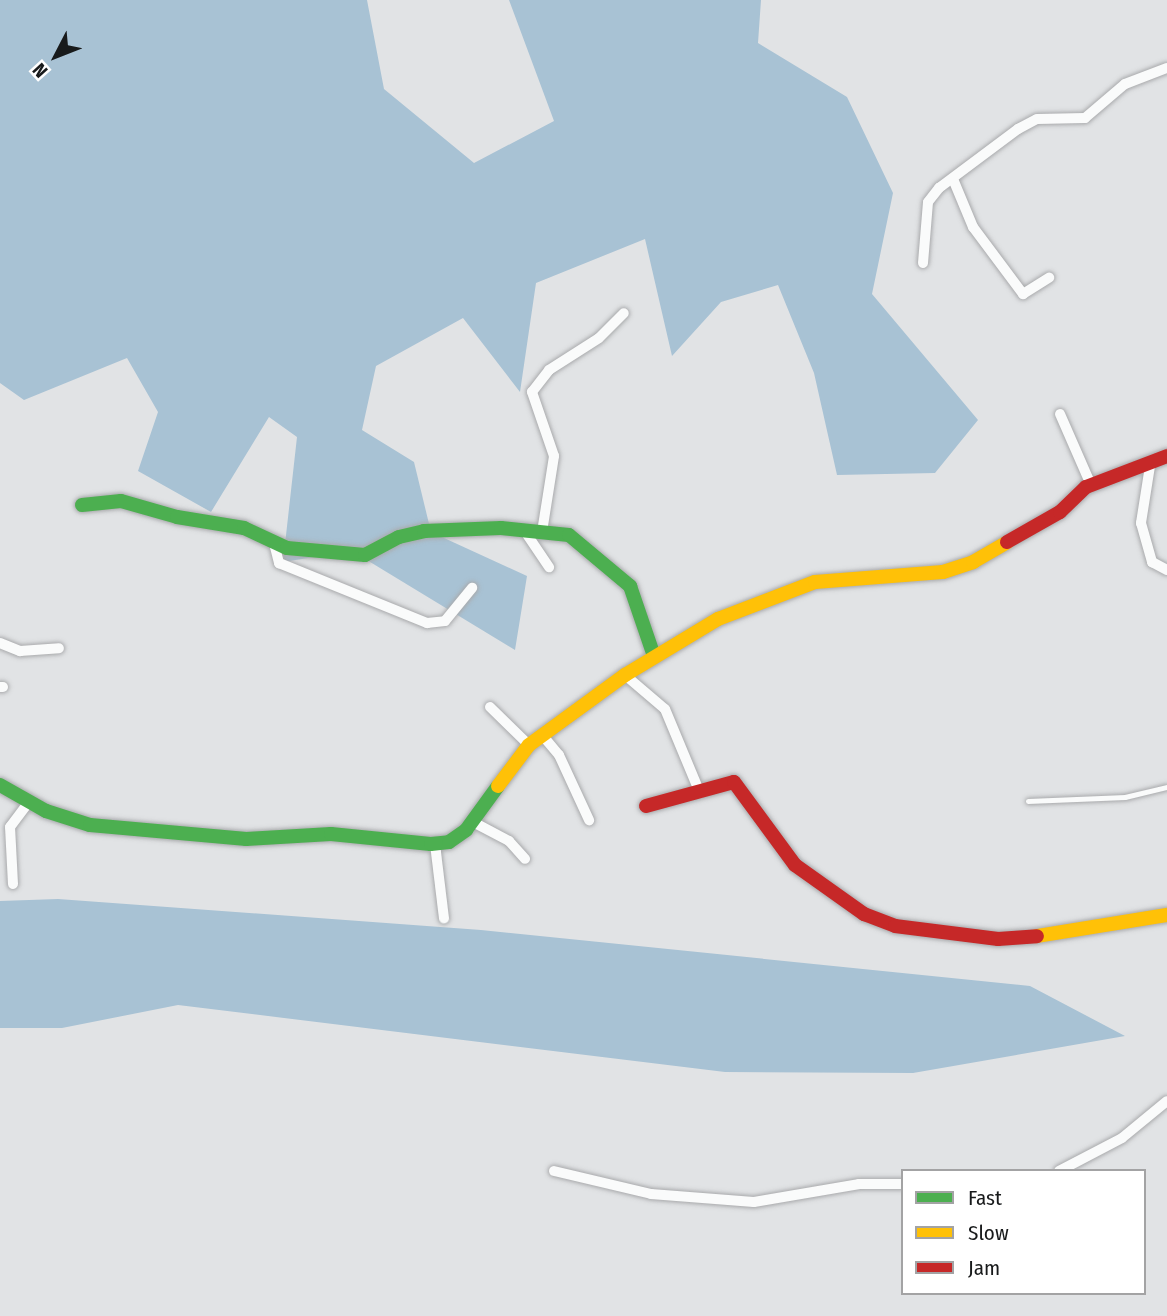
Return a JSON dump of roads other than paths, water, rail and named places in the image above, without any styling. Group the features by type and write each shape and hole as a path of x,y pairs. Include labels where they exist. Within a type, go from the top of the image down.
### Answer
{"street":[{"path":"923,263 928,202 953,179 1018,129 1037,119 1085,118 1125,84 1167,68"},
{"path":"953,179 973,227 1021,292 1029,293 1049,278"},
{"path":"541,532 554,456 532,392 549,370 599,338 624,313"},
{"path":"1060,414 1091,485"},
{"path":"0,785 29,802 90,825 246,839 331,834 435,844 459,837 529,745 654,656 742,608 816,582 943,572 973,562 1060,512 1091,485 1150,466 1167,456"},
{"path":"1150,466 1141,523 1152,562 1167,570"},
{"path":"82,505 121,501 177,517 244,528 274,543 365,555 399,537 424,531 470,527 541,532 577,540 630,586 654,656"},
{"path":"524,530 549,567"},
{"path":"274,543 279,564 427,623 445,621 472,588"},
{"path":"0,643 20,651 59,648"},
{"path":"625,675 660,702 670,718 700,793"},
{"path":"490,706 529,745"},
{"path":"543,736 564,764 589,820"},
{"path":"646,806 734,782 795,865 864,914 895,926 999,939 1063,934 1167,915"},
{"path":"13,884 10,827 29,802"},
{"path":"473,822 509,841 525,859"},
{"path":"435,844 444,918"},
{"path":"1063,1169 1122,1138 1167,1101"},
{"path":"554,1171 652,1194 754,1202 859,1184 901,1184"}],"lane":[{"path":"1028,801 1125,797 1167,787"}]}
